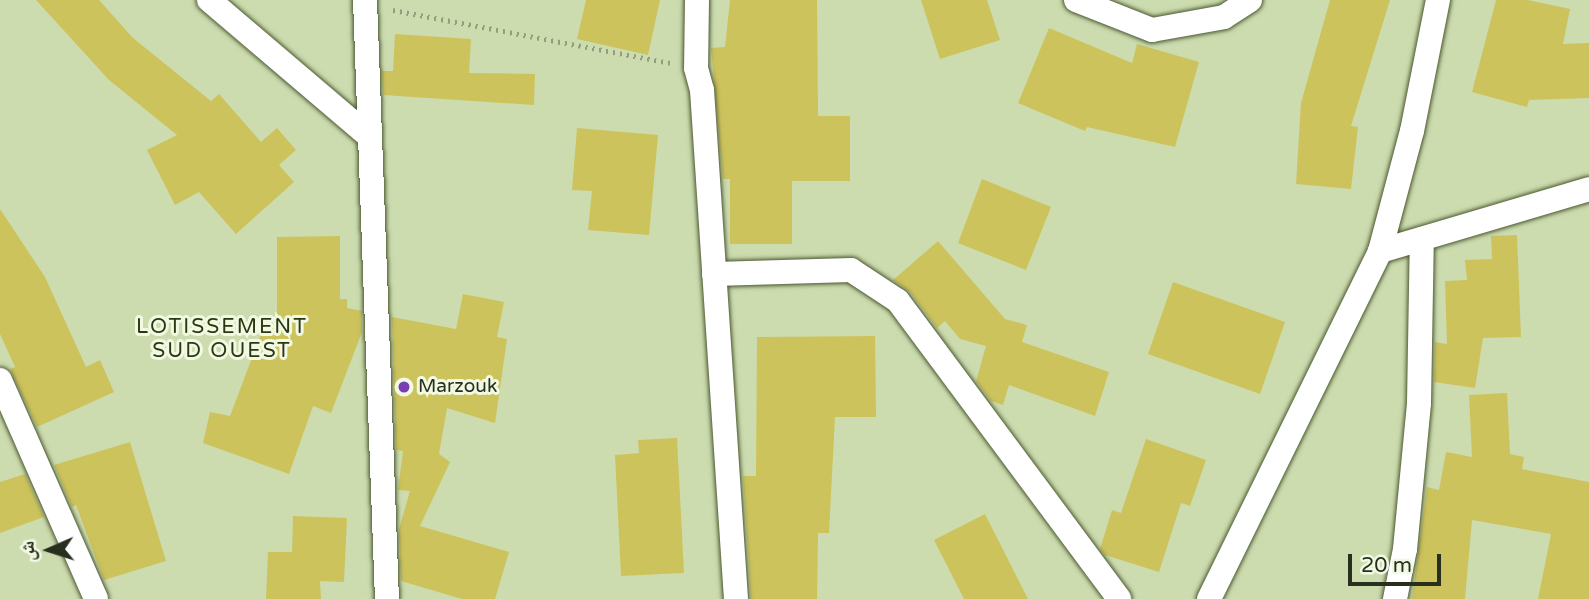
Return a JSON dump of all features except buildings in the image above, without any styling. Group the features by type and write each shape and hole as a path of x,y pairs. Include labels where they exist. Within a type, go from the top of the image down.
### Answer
{"street":[{"path":"209,0 369,136"},
{"path":"697,0 696,68 714,274 736,599"},
{"path":"1076,0 1152,30 1224,17 1250,0"},
{"path":"1209,599 1380,251 1412,131 1438,0"},
{"path":"365,2 387,599"},
{"path":"1380,251 1589,189"},
{"path":"1395,599 1405,550 1419,403 1422,239"},
{"path":"714,274 851,270 898,300 1119,599"},
{"path":"0,380 96,599"}],"path":[{"path":"365,2 696,68"}],"place":[{"name":"Marzouk","path":"404,387"}],"district":[{"name":"LOTISSEMENT SUD OUEST","path":"222,339"}]}
